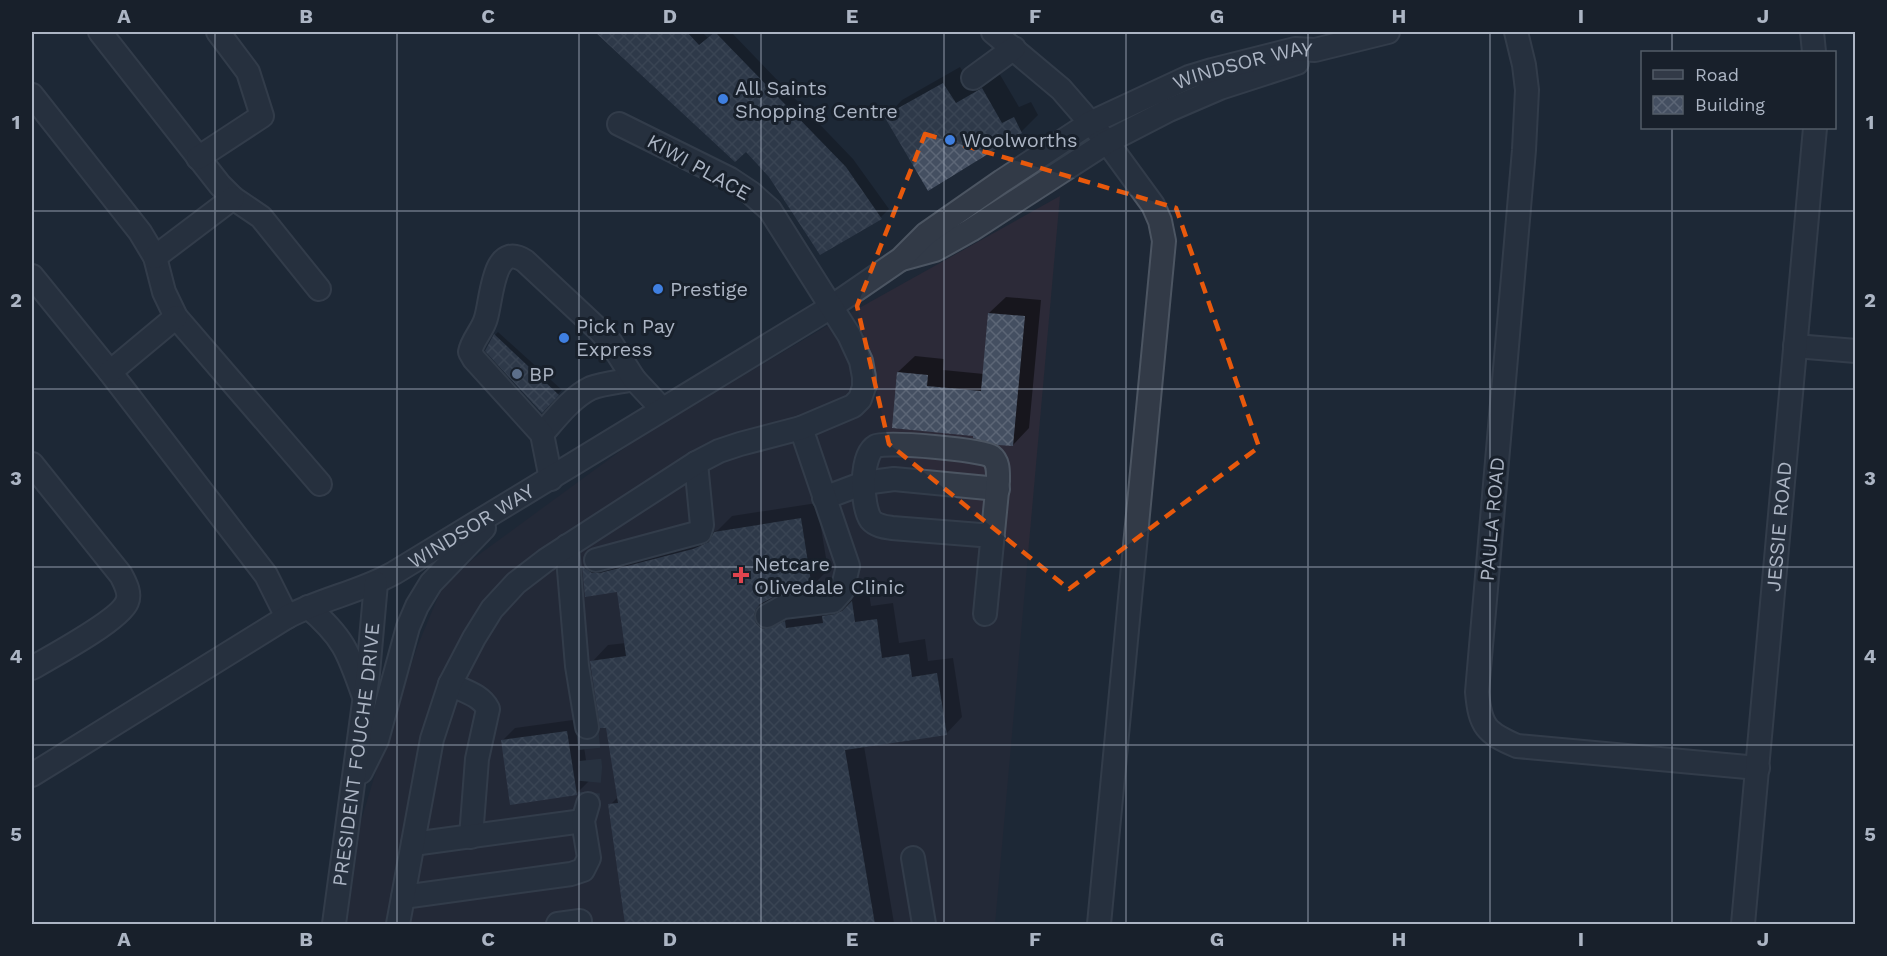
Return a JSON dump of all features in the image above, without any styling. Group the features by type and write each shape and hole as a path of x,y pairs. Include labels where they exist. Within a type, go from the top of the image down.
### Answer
{"street":[{"path":"100,32 198,158 233,198 261,217 319,289"},
{"path":"198,158 262,116 248,72 218,32"},
{"path":"993,32 1061,89 1107,142 1153,205 1160,221 1164,241 1099,924"},
{"name":"PAULA ROAD","path":"1516,32 1527,90 1524,150 1477,692 1479,712 1487,729 1517,746 1758,768"},
{"path":"1812,32 1814,51"},
{"path":"1315,50 1378,33"},
{"path":"973,78 1014,48"},
{"name":"WINDSOR WAY","path":"32,775 287,617 308,607 376,583 551,479 831,307 901,260 926,234 1090,123 1189,77 1295,49 1315,50"},
{"name":"WINDSOR WAY","path":"901,260 935,250 962,235 1107,142 1196,97 1302,62 1315,50"},
{"path":"32,95 140,232 155,257 164,291 176,317 320,484"},
{"name":"KIWI PLACE","path":"398,924 432,739 450,684 492,609 516,583 567,546 696,463 718,451 801,428 853,406 860,399 864,387 864,377 856,348 770,210 730,179 619,124"},
{"name":"JESSIE ROAD","path":"1743,924 1815,129"},
{"path":"155,257 233,198"},
{"path":"551,479 542,434 470,352 486,319 498,268 508,256 519,257 544,277 600,331 616,350 634,379 662,409"},
{"path":"32,276 110,372 266,575 287,617"},
{"path":"110,372 176,317"},
{"path":"1794,346 1856,351"},
{"path":"542,434 585,391 634,379"},
{"path":"767,616 783,607 834,600 842,591 848,566 801,428"},
{"path":"985,614 998,489 998,469 995,461 984,452 887,443 877,445 871,451 864,483 867,508 872,521 881,526 993,536"},
{"path":"596,560 700,532 702,525 696,463"},
{"path":"32,464 121,575 128,592 127,601 114,616 32,668"},
{"path":"824,498 864,483 894,479 998,489"},
{"path":"354,783 377,740 408,627 417,606 431,583 511,502"},
{"path":"567,546 577,666 587,727"},
{"name":"PRESIDENT FOUCHE DRIVE","path":"334,924 365,698 376,583"},
{"path":"308,607 340,639 348,652 365,698"},
{"path":"450,684 478,697 488,709 477,759 471,837"},
{"path":"403,897 571,873 583,870 589,858 586,813 471,837 413,844"},
{"path":"913,858 924,924"}],"highlighted area":[{"path":"925,134 1176,208 1259,447 1069,589 889,444 857,306"}],"shaded area":[{"name":"Netcare Olivedale Clinic","path":"1060,196 995,924 347,924 361,821 418,645 441,590 473,559 641,436 827,326"}],"building":[{"name":"All Saints Shopping Centre","path":"595,32 687,32 699,45 715,32 846,167 882,219 820,255 769,177 746,152 735,162"},
{"path":"943,83 956,103 982,88 1002,123 1014,117 1022,133 928,191 884,116"},
{"path":"988,313 1025,316 1013,446 998,445 973,438 973,436 892,428 897,372 928,375 927,386 981,391"},
{"path":"494,334 559,395 542,413 485,351"},
{"path":"801,518 812,588 781,593 760,604 754,615 756,623 761,628 767,629 785,621 786,628 823,623 822,616 842,611 852,601 855,622 877,619 882,658 909,654 912,677 937,673 947,735 845,750 875,924 625,924 608,804 618,803 606,728 600,728 590,661 626,656 617,592 585,597 582,566 592,573 600,573 693,549 709,542 714,532"},
{"path":"567,731 577,795 510,805 501,740"}],"tunnel":[{"path":"587,727 591,767 588,804"}],"place":[{"name":"All Saints Shopping Centre","path":"723,99"},
{"name":"Woolworths","path":"950,140"},
{"name":"Prestige","path":"658,289"},
{"name":"Pick n Pay Express","path":"564,338"},
{"name":"BP","path":"517,374"},
{"name":"Netcare Olivedale Clinic","path":"741,575"}]}
